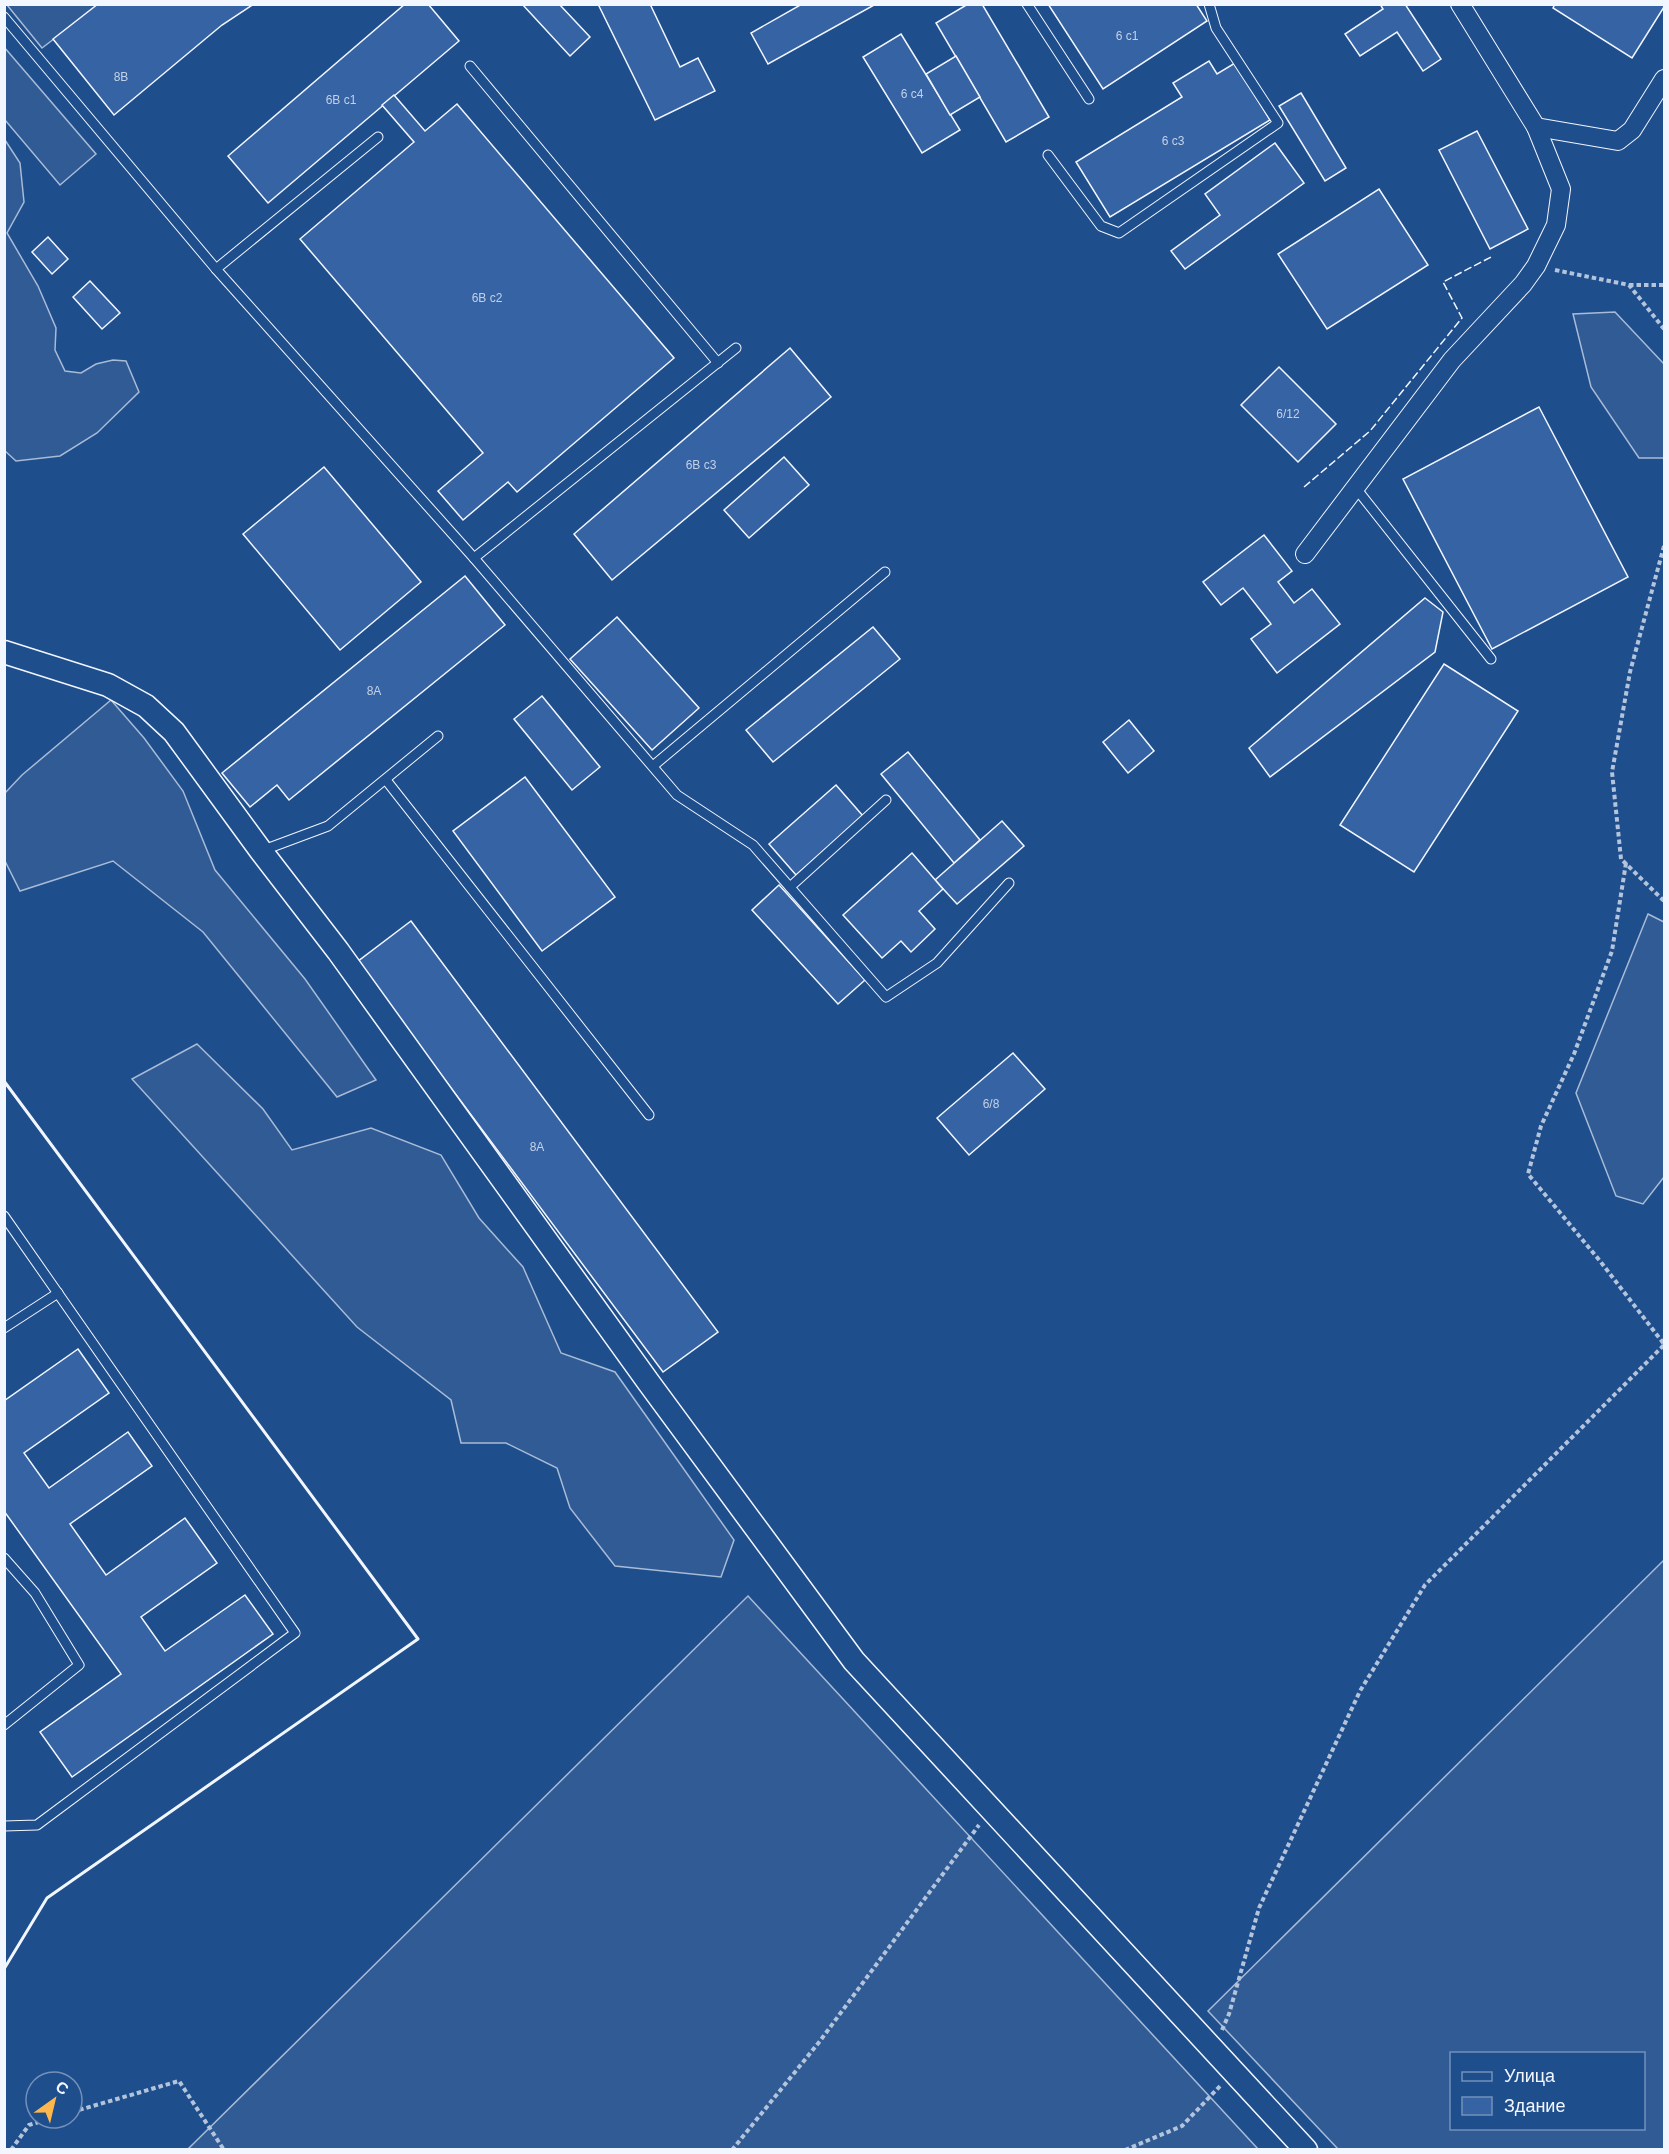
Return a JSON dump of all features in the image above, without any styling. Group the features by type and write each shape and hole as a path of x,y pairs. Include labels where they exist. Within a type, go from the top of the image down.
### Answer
{"street":[{"path":"1305,554 1452,360 1523,284 1536,266 1556,225 1561,189 1536,127 1460,4"},
{"path":"1536,127 1618,141 1632,130 1665,79"},
{"path":"4,652 108,685 146,706 174,732 338,951 649,1383 854,1662 1306,2150"}],"lane":[{"path":"1027,4 1089,99"},
{"path":"1048,155 1101,226 1119,233 1278,123 1216,27 1209,4"},
{"path":"4,16 216,269 474,558 677,795 753,845 886,997 937,963 1009,883"},
{"path":"470,66 718,363"},
{"path":"216,269 378,137"},
{"path":"474,558 736,348"},
{"path":"1355,487 1491,659"},
{"path":"653,766 885,572"},
{"path":"261,851 328,826 438,736"},
{"path":"386,780 649,1115"},
{"path":"790,887 886,800"},
{"path":"4,1215 296,1633 37,1825 4,1826"},
{"path":"4,1328 58,1293"},
{"path":"4,1558 35,1593 79,1665 4,1725"}],"path":[{"path":"1536,266 1629,285 1665,285"},
{"path":"1629,285 1665,329"},
{"path":"1665,546 1630,672 1612,771 1621,859 1665,902"},
{"path":"1213,2050 1229,2014 1259,1908 1360,1692 1425,1585 1665,1345 1600,1260 1528,1174 1541,1126 1574,1054 1612,951 1626,863"},
{"path":"732,2150 820,2041 990,1810"},
{"path":"1125,2150 1182,2126 1233,2071"},
{"path":"84,2109 179,2081 224,2150"},
{"path":"11,2150 25,2130"}],"shaded area":[{"path":"7,5 98,5 42,48"},
{"path":"4,47 96,154 60,185 5,120"},
{"path":"5,140 20,163 24,202 7,233 38,286 56,328 55,350 65,371 81,373 96,364 113,360 126,361 139,392 97,433 60,456 16,461 5,451"},
{"path":"1615,312 1664,364 1664,458 1639,458 1591,387 1573,314"},
{"path":"111,700 144,738 183,791 215,870 305,979 376,1080 337,1097 203,932 113,861 20,891 5,861 5,793 22,775"},
{"path":"1648,914 1664,922 1664,1177 1643,1204 1616,1196 1576,1093"},
{"path":"197,1044 263,1109 292,1150 371,1128 441,1155 479,1218 523,1267 561,1353 615,1372 734,1540 721,1577 615,1566 570,1508 557,1468 506,1443 461,1443 451,1400 357,1327 132,1079"},
{"path":"1664,1560 1664,2149 1338,2149 1208,2011"},
{"path":"748,1596 1258,2149 188,2149"}],"building":[{"path":"98,4 254,4 222,25 114,115 53,39"},
{"path":"405,4 428,4 459,41 268,203 228,156"},
{"path":"522,4 559,4 590,37 570,56"},
{"path":"598,4 650,4 680,67 698,58 715,91 655,120"},
{"path":"802,4 876,4 768,64 751,33"},
{"path":"968,4 982,4 1049,117 1006,142 936,23"},
{"path":"1048,4 1196,4 1207,21 1103,89"},
{"path":"1380,4 1405,4 1441,59 1423,71 1397,32 1360,56 1345,34 1383,9"},
{"path":"1555,4 1664,4 1664,7 1632,58 1553,8"},
{"path":"901,34 960,130 922,153 863,57"},
{"path":"956,56 980,97 950,115 926,74"},
{"path":"1209,61 1217,74 1235,63 1270,120 1110,217 1076,162 1182,97 1173,83"},
{"path":"1301,93 1346,168 1325,181 1279,106"},
{"path":"394,95 425,131 457,104 674,358 517,492 508,482 463,520 438,491 483,453 300,239 414,142 382,105"},
{"path":"1477,131 1528,229 1490,249 1439,150"},
{"path":"1275,143 1304,183 1185,269 1171,251 1220,215 1205,194"},
{"path":"1379,189 1428,265 1327,329 1278,254"},
{"path":"48,237 68,259 52,274 32,252"},
{"path":"90,281 120,313 102,329 73,297"},
{"path":"790,348 831,397 612,580 574,534"},
{"path":"1279,367 1336,424 1298,462 1241,405"},
{"path":"1539,407 1628,577 1492,649 1403,479"},
{"path":"784,457 809,485 749,538 724,510"},
{"path":"324,467 421,582 340,650 243,534"},
{"path":"1264,535 1292,571 1278,582 1294,603 1312,589 1340,624 1277,673 1251,639 1271,624 1243,588 1221,605 1203,582"},
{"path":"465,576 505,625 289,800 277,785 250,807 222,773"},
{"path":"1425,598 1443,612 1435,652 1270,777 1249,748"},
{"path":"617,617 699,708 652,750 570,659"},
{"path":"873,627 900,659 773,762 746,730"},
{"path":"1444,664 1518,711 1414,872 1340,825"},
{"path":"542,696 600,767 572,790 514,719"},
{"path":"1129,720 1154,751 1128,773 1103,742"},
{"path":"908,752 980,840 954,863 881,774"},
{"path":"525,777 615,897 542,951 453,831"},
{"path":"836,785 863,816 796,875 769,844"},
{"path":"1002,821 1024,846 957,904 935,880"},
{"path":"912,853 943,889 919,911 935,929 911,952 901,941 882,958 843,915"},
{"path":"779,885 865,980 838,1004 752,910"},
{"path":"411,921 718,1332 663,1372 357,962"},
{"path":"1013,1053 1045,1089 969,1155 937,1118"},
{"path":"78,1349 109,1393 24,1453 49,1488 128,1432 152,1466 70,1524 106,1575 185,1518 217,1563 141,1617 165,1651 245,1595 273,1634 72,1777 40,1732 121,1674 4,1511 4,1401"}],"fence":[{"path":"1304,487 1370,431 1462,318 1443,282 1491,257"}],"wall":[{"path":"4,1081 418,1639 47,1898 4,1969"}]}
